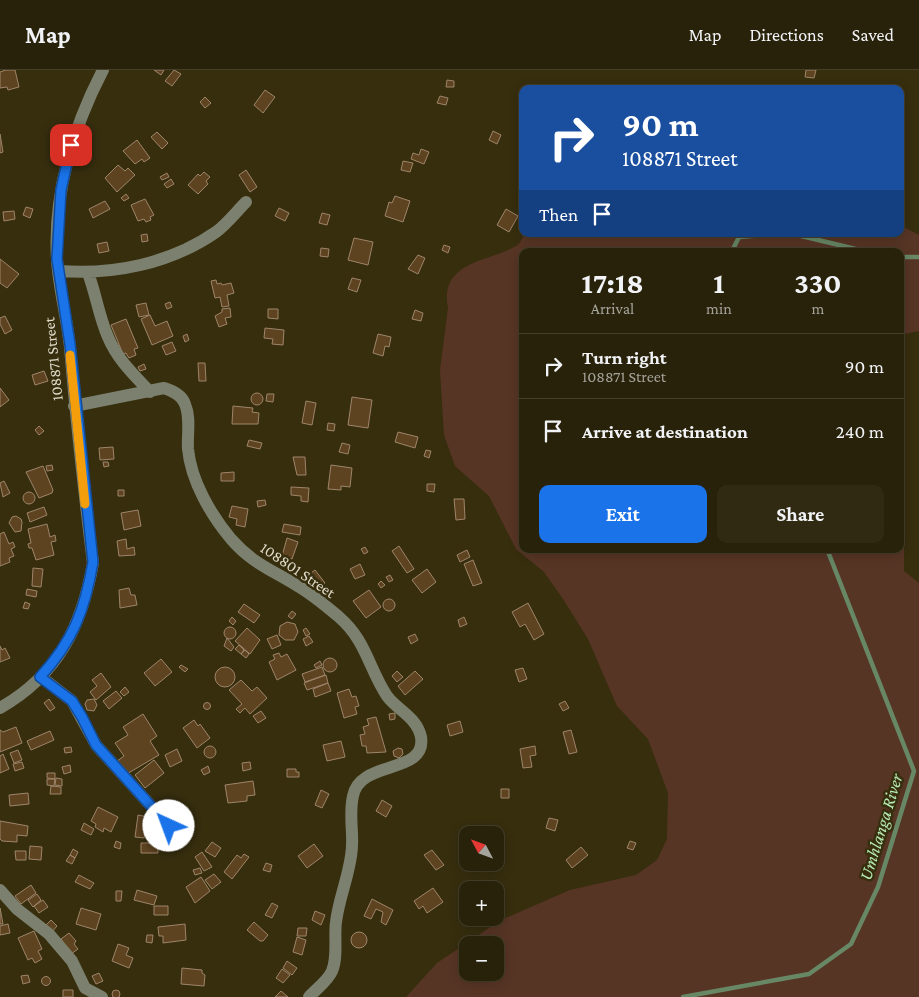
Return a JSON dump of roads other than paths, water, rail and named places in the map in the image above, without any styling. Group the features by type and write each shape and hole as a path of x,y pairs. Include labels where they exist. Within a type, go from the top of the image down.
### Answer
{"street":[{"name":"108871 Street","path":"0,708 14,700 40,677 56,659 73,634 87,596 93,562 74,406 70,344 57,259 61,190 71,145 92,91 103,70"},
{"path":"59,271 88,273 111,271 159,260 195,245 218,231 246,202"},
{"path":"88,273 97,294 107,336 120,359 150,392"},
{"name":"108801 Street","path":"74,406 164,388 172,390 185,403 188,415 189,456 192,469 212,511 229,537 260,566 298,586 340,618 368,655 386,695 414,722 421,737 419,752 416,756 409,761 364,777 354,790 351,819 352,848 336,922 332,971 309,997"},
{"path":"40,677 72,701 96,745 169,826"},
{"path":"0,890 16,909 49,934 72,961 85,988 102,997"}],"waterway":[{"name":"Umhlanga River","path":"734,248 739,237"},
{"name":"Umhlanga River","path":"806,237 851,248"},
{"name":"Umhlanga River","path":"904,257 919,257"},
{"name":"Umhlanga River","path":"683,997 809,974 851,944 878,887 914,771 829,553"}]}
